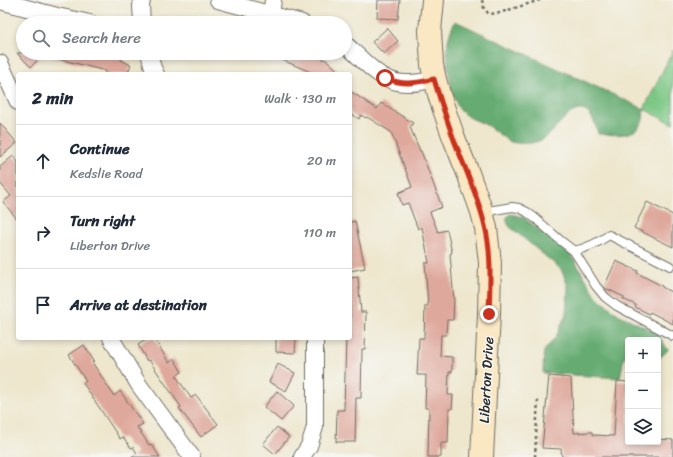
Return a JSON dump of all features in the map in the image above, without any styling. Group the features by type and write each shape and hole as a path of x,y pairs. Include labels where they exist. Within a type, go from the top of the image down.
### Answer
{"street":[{"path":"142,0 142,16"},
{"path":"218,0 272,8 288,16"},
{"name":"Liberton Drive","path":"433,0 430,31 434,79 454,138 482,212 486,228 490,264 482,457"},
{"path":"0,1 61,16"},
{"path":"352,51 374,71 395,82 408,83 434,79"},
{"path":"151,60 155,72"},
{"path":"0,63 16,98"},
{"path":"112,340 139,385 192,457"},
{"path":"302,457 309,446 315,427 315,340"}],"lane":[{"path":"482,212 512,207 519,208 536,219 574,251 596,286 605,297 618,306 673,336"},
{"path":"574,251 593,245 609,235 672,269"}],"path":[{"path":"482,0 484,8 488,13 496,14 540,0"},
{"path":"535,457 538,398"}],"green space":[{"path":"455,21 644,109 643,118 640,125 631,133 618,135 598,134 590,115 583,110 579,110 568,115 549,134 539,141 532,143 521,143 508,141 487,126 467,116 456,104 449,76 447,57 448,38"},
{"path":"673,50 673,124 644,109"},
{"path":"510,214 523,217 571,255 597,297 618,314 657,333 660,337 625,337 625,357 620,378 543,373 544,351 556,337 566,314 568,286 561,269 509,226 506,219"},
{"path":"661,339 668,350 661,357"}],"building":[{"path":"378,0 400,0 398,19 377,18"},
{"path":"387,28 398,41 384,54 372,42"},
{"path":"24,60 38,60 31,67"},
{"path":"63,60 121,60 131,65 128,72 105,72 106,71"},
{"path":"282,60 326,60 339,72 310,72"},
{"path":"352,92 377,109 381,103 413,123 410,127 421,151 442,207 430,212 438,232 447,230 452,253 450,254 454,301 453,320 447,320 446,335 441,335 440,356 452,357 452,372 449,372 448,395 453,395 452,409 449,409 448,443 441,443 441,457 428,457 429,408 425,408 426,375 417,375 419,338 424,338 425,306 428,306 425,263 429,263 422,227 418,229 408,203 402,205 398,193 412,187 391,132 367,117 366,118 361,115 359,119 352,114"},
{"path":"0,123 16,142 16,144 0,157"},
{"path":"13,156 16,160 16,218 3,202 11,196 0,183 0,167"},
{"path":"647,202 673,215 673,247 634,228"},
{"path":"355,221 365,268 352,271 352,222"},
{"path":"616,261 638,271 637,273 673,293 673,324 650,312 649,314 635,307 636,305 623,299 624,297 604,287"},
{"path":"358,277 361,312 366,312 365,349 362,349 361,398 356,398 355,442 336,442 337,410 344,410 346,340 352,340 352,278"},
{"path":"146,340 155,340 169,363 174,359 182,372 176,376 191,398 196,395 218,424 201,437 179,408 181,407 149,360 147,361 138,345"},
{"path":"276,340 296,340 295,353 276,352"},
{"path":"84,345 94,361 92,362 114,396 120,391 143,424 137,427 149,445 151,444 160,457 131,457 137,453 133,447 131,448 123,437 120,439 83,383 86,381 69,355"},
{"path":"278,364 295,373 286,391 269,382"},
{"path":"549,376 571,378 574,433 592,432 593,435 614,436 617,381 625,382 625,445 661,445 661,439 673,440 673,457 562,457 561,449 542,448"},
{"path":"277,391 294,406 281,421 264,407"},
{"path":"277,427 289,437 275,454 263,444"}],"route":[{"path":"385,78 395,82 408,83 434,79 454,138 482,212 486,228 490,264 489,314"}]}
